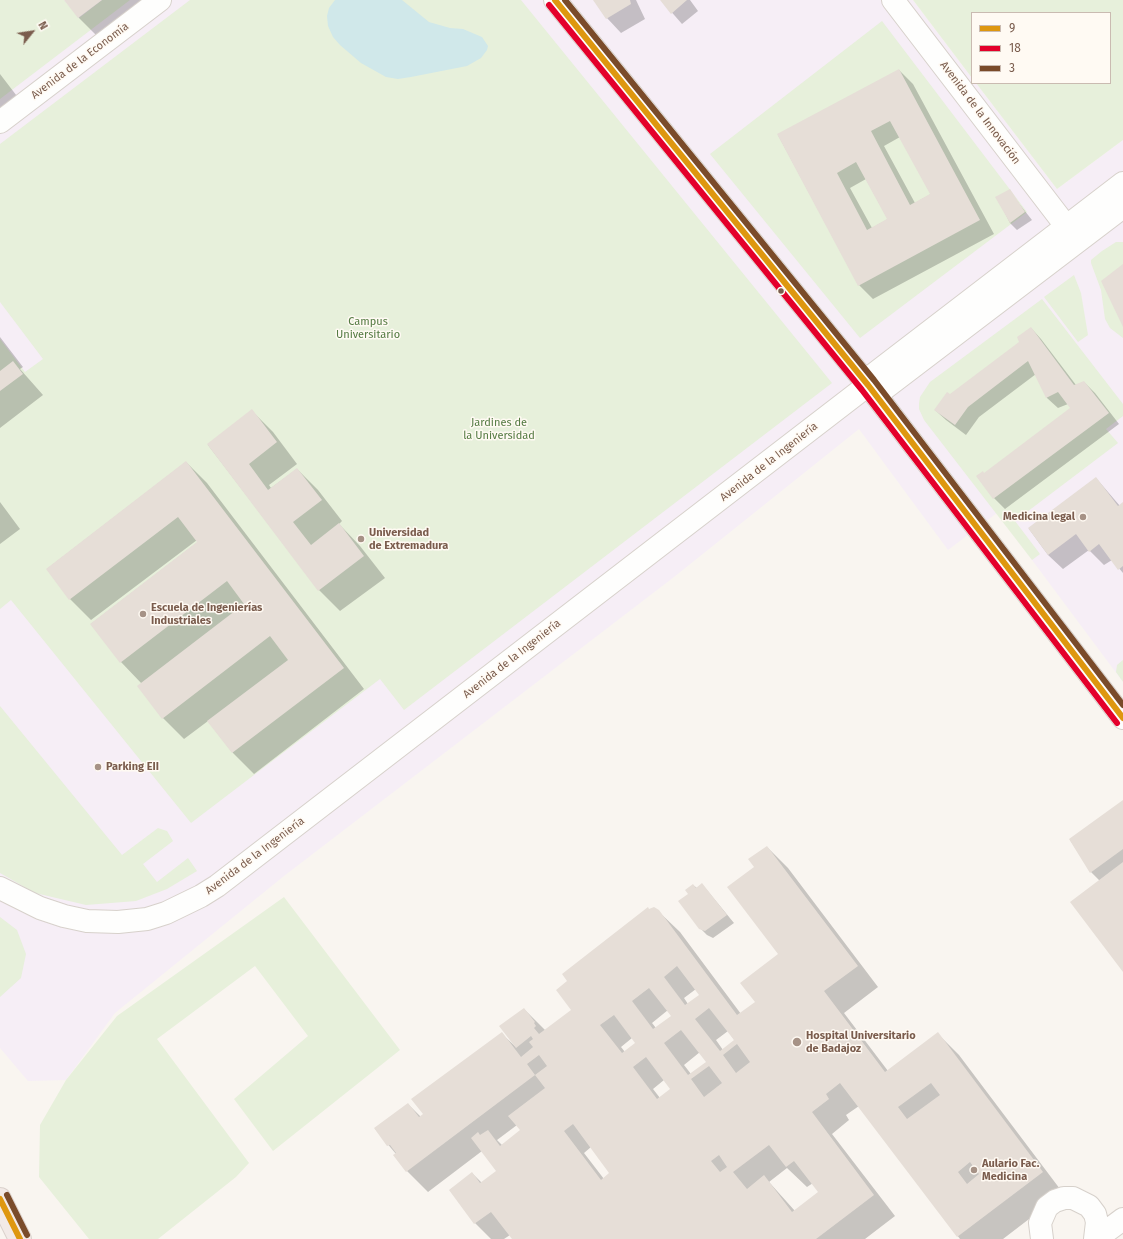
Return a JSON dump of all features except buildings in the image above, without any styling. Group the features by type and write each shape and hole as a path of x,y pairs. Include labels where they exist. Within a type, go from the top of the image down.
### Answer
{"highway":[{"path":"0,1199 20,1239"}],"street":[{"name":"Avenida de la Economía","path":"0,122 160,0"},
{"path":"555,0 870,387 1123,718"},
{"name":"Avenida de la Innovación","path":"893,0 1066,226"},
{"path":"870,387 1066,226 1123,183"},
{"path":"870,387 1123,207"},
{"name":"Avenida de la Ingeniería","path":"0,888 40,908 87,921 118,922 147,919 184,906 216,886 870,387"},
{"path":"1042,1239 1040,1223 1047,1207 1055,1201 1064,1198 1073,1198 1089,1206 1095,1214 1098,1227 1096,1239"},
{"path":"1096,1239 1123,1219"}],"shaded area":[{"name":"Universidad de Extremadura","path":"0,0 913,0 971,77 971,84 977,84 1057,189 1123,140 1123,682 997,513 948,550 859,429 674,577 284,876 115,1013 66,1080 28,1081 0,1048"}],"green space":[{"path":"0,0 64,0 79,18 102,0 130,0 0,99"},
{"name":"Campus Universitario","path":"190,0 521,0 832,383 404,710 380,679 191,823 11,600 0,609 0,339 25,372 43,359 0,302 0,144"},
{"path":"913,0 1123,0 1123,140 1057,189 977,84 1111,84 1111,12 971,12 971,77"},
{"path":"882,21 1027,212 860,338 710,154"},
{"path":"1116,242 1123,242 1123,338 1110,328 1105,319 1101,290 1091,263 1091,260"},
{"path":"1074,275 1081,293 1088,335 1078,342 1044,297"},
{"path":"1042,299 1123,404 1123,416 1106,429 1118,443 1015,521 1040,554 1032,560 924,420 919,409 919,403 920,397 930,382"},
{"path":"1123,660 1123,682 1116,672 1117,665"},
{"path":"0,706 122,855 158,828 167,831 173,841 143,864 157,882 188,858 197,871 167,889 136,901 86,905 35,893 0,873"},
{"path":"284,897 400,1050 273,1151 234,1099 308,1036 255,966 157,1039 249,1163 236,1177 158,1239 89,1239 39,1177 40,1125 66,1080 117,1016"},
{"path":"0,917 17,930 26,954 21,978 0,997"}],"water":[{"path":"335,0 402,0 429,22 450,28 463,29 482,37 488,46 487,50 481,58 467,66 398,79 386,77 361,63 333,37 328,26 327,16 329,8"}],"transit line":[{"name":"9","path":"555,0 868,385 1123,718"},
{"name":"3","path":"565,0 874,380 1123,705"},
{"name":"18","path":"549,5 862,390 1117,723"},
{"name":"3","path":"7,1195 27,1235"},
{"name":"9","path":"0,1199 20,1239"}],"place":[{"name":"Medicina legal","path":"1083,517"},
{"name":"Universidad de Extremadura","path":"361,539"},
{"name":"Escuela de Ingenierías Industriales","path":"143,614"},
{"name":"Parking EII","path":"98,767"},
{"name":"Hospital Universitario de Badajoz","path":"797,1042"},
{"name":"Aulario Fac. Medicina","path":"974,1170"}],"park label":[{"name":"Jardines de la Universidad","path":"499,429"}]}
